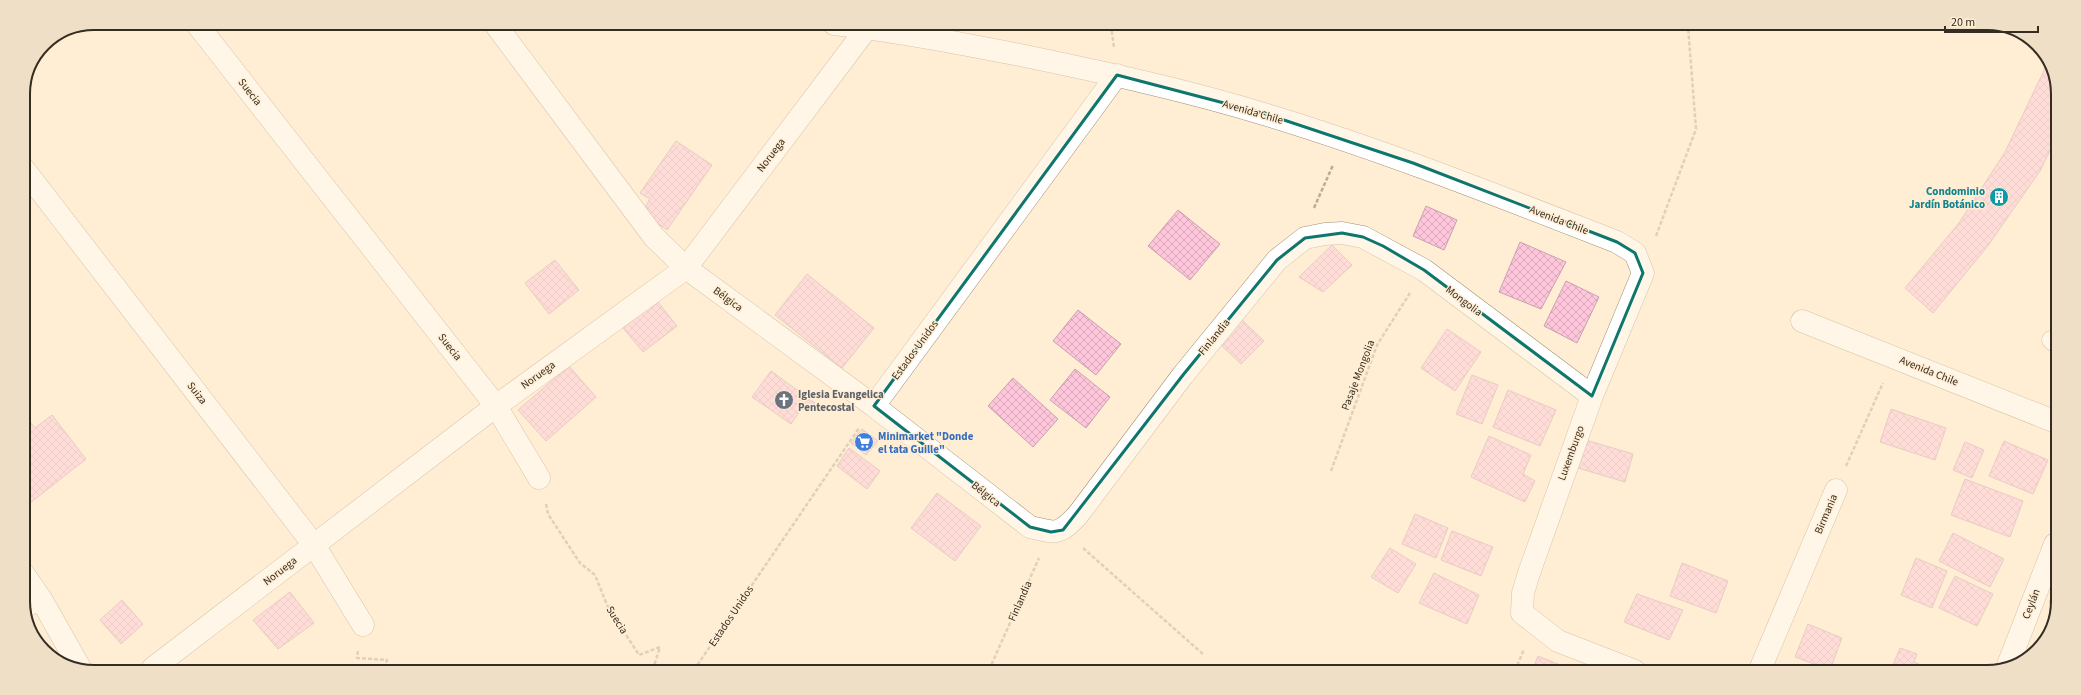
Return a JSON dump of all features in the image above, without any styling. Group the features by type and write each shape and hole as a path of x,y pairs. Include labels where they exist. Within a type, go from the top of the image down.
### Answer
{"street":[{"name":"Suecia","path":"201,30 496,406 539,478"},
{"name":"Bélgica","path":"499,30 654,237 686,268 874,406 1030,527 1057,531"},
{"name":"Noruega","path":"157,665 496,406 686,268 865,30"},
{"name":"Avenida Chile","path":"879,30 948,41 1118,76 1266,114 1413,163 1617,242 1636,253 1643,273"},
{"name":"Estados Unidos","path":"874,406 1118,76"},
{"name":"Suiza","path":"30,177 314,545 363,625"},
{"name":"Mongolia","path":"1325,234 1342,233 1363,237 1424,270 1592,396"},
{"name":"Finlandia","path":"1057,531 1077,516 1182,375 1277,260 1305,238 1325,234"},
{"name":"Luxemburgo","path":"1620,665 1558,641 1542,630 1522,613 1523,593 1592,396 1643,273"},
{"name":"Avenida Chile","path":"1802,321 2051,420"},
{"name":"Birmania","path":"1762,665 1836,490"},
{"name":"Ceylán","path":"2009,661 2051,554"},
{"path":"32,603 76,663"}],"path":[{"path":"1643,273 1696,129 1688,30"},
{"path":"1325,234 1313,210 1344,140"},
{"name":"Pasaje Mongolia","path":"1331,471 1377,345 1424,270"},
{"name":"Birmania","path":"1836,490 1894,358"},
{"name":"Estados Unidos","path":"697,665 874,406"},
{"name":"Suecia","path":"539,478 548,514 580,562 595,575 607,605 639,655 660,647 654,665"},
{"path":"1057,531 1204,655"},
{"name":"Finlandia","path":"991,665 1057,531"}],"highlighted area":[{"path":"1117,75 1266,114 1413,163 1617,242 1635,253 1643,273 1592,396 1424,270 1383,246 1363,237 1342,233 1305,238 1277,260 1183,375 1063,530 1051,532 1030,527 874,406"}],"building":[{"name":"Condominio Jardín Botánico","path":"2045,68 2051,89 2051,148 2040,171 1987,247 1933,313 1905,288 1959,223 2005,152"},
{"path":"676,141 712,165 667,230 642,212 650,199 640,193"},
{"path":"1426,206 1457,220 1444,250 1413,236"},
{"path":"1178,210 1220,244 1190,280 1148,246"},
{"path":"1520,242 1566,262 1541,309 1499,292"},
{"path":"1332,245 1352,265 1323,292 1299,277"},
{"path":"555,260 579,290 549,314 525,283"},
{"path":"807,274 874,328 842,368 775,315"},
{"path":"1566,281 1599,297 1577,343 1544,326"},
{"path":"657,301 677,326 643,352 623,328"},
{"path":"1078,310 1121,344 1096,375 1053,341"},
{"path":"1239,317 1264,341 1241,364 1217,341"},
{"path":"1447,329 1481,352 1455,391 1421,368"},
{"path":"569,366 596,397 546,441 518,410"},
{"path":"1075,369 1110,397 1086,428 1050,400"},
{"name":"Iglesia Evangelica Pentecostal","path":"771,371 815,403 800,411 791,424 752,397"},
{"path":"1472,375 1498,385 1482,424 1456,414"},
{"path":"1013,378 1058,419 1033,447 988,406"},
{"path":"1508,390 1556,410 1540,446 1493,427"},
{"path":"1891,409 1946,428 1935,460 1880,442"},
{"path":"52,415 86,459 30,503 30,422 35,428"},
{"name":"Minimarket \"Donde el tata Guille\"","path":"862,429 878,441 866,455 851,443"},
{"path":"1489,436 1531,455 1523,474 1535,481 1525,502 1471,477"},
{"path":"1586,440 1633,454 1625,482 1578,468"},
{"path":"2004,441 2048,460 2033,494 1989,476"},
{"path":"1965,442 1984,450 1972,478 1953,470"},
{"path":"849,448 880,471 867,489 837,466"},
{"path":"1965,479 2023,501 2010,537 1951,515"},
{"path":"937,493 981,526 955,561 911,528"},
{"path":"1415,514 1448,528 1436,558 1402,544"},
{"path":"1452,531 1493,547 1481,576 1441,560"},
{"path":"1953,533 2004,559 1990,587 1939,561"},
{"path":"1390,548 1416,564 1398,593 1371,577"},
{"path":"1916,558 1947,571 1932,608 1901,595"},
{"path":"1682,563 1728,581 1716,613 1670,596"},
{"path":"1434,573 1479,595 1467,624 1419,603"},
{"path":"1955,576 1993,594 1977,626 1939,608"},
{"path":"290,592 314,623 278,649 253,620"},
{"path":"1637,594 1683,610 1669,640 1624,622"},
{"path":"122,600 143,624 121,644 100,620"},
{"path":"1808,624 1842,638 1832,665 1817,665 1795,657"},
{"path":"1900,648 1917,654 1914,662 1921,665 1893,665"},
{"path":"1538,656 1560,665 1534,665"}],"place":[{"name":"Condominio Jardín Botánico","path":"1999,197"},
{"name":"Iglesia Evangelica Pentecostal","path":"784,400"},
{"name":"Minimarket \"Donde el tata Guille\"","path":"864,442"}]}
